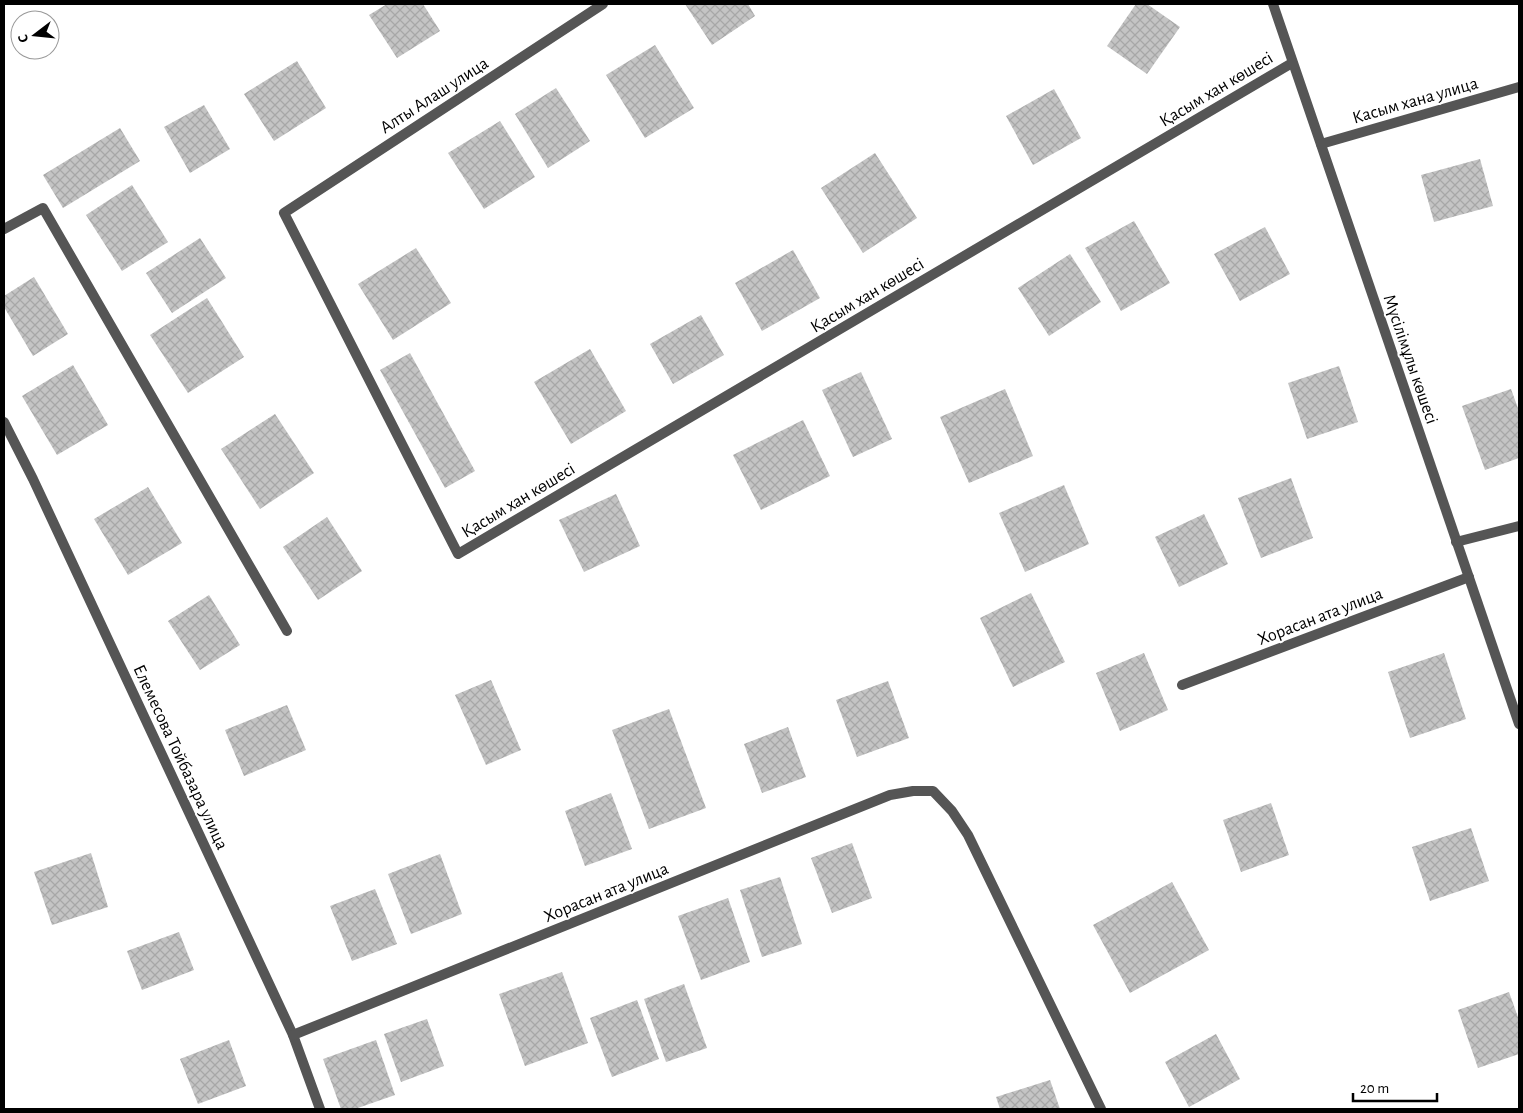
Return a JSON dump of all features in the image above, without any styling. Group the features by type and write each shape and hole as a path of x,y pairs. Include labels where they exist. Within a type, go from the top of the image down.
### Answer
{"street":[{"name":"Алты Алаш улица","path":"458,554 284,213 603,4"},
{"name":"Мүсілімұлы көшесі","path":"1273,4 1519,724"},
{"name":"Қасым хан көшесі","path":"458,554 1292,63"},
{"name":"Касым хана улица","path":"1320,144 1519,87"},
{"path":"4,229 43,208 287,631"},
{"name":"Елемесова Тойбазара улица","path":"4,422 33,479 293,1035 320,1109"},
{"path":"1456,542 1519,526"},
{"name":"Хорасан ата улица","path":"1182,685 1469,577"},
{"name":"Хорасан ата улица","path":"293,1035 890,795 913,791 933,791 952,811 968,835 1100,1109"}],"building":[{"path":"387,4 423,4 440,31 397,58 369,15"},
{"path":"685,4 748,4 755,16 712,45"},
{"path":"1136,4 1147,4 1180,27 1147,74 1107,46"},
{"path":"655,45 694,108 645,138 606,75"},
{"path":"297,61 326,108 274,141 244,94"},
{"path":"556,88 590,141 548,168 515,114"},
{"path":"1054,89 1081,138 1033,165 1006,116"},
{"path":"204,105 230,149 190,173 164,127"},
{"path":"500,121 535,177 484,209 448,153"},
{"path":"120,128 140,161 63,208 43,175"},
{"path":"875,153 917,218 863,253 821,188"},
{"path":"1480,159 1493,206 1434,222 1421,175"},
{"path":"132,185 168,242 122,271 86,215"},
{"path":"1134,221 1170,283 1121,311 1085,248"},
{"path":"1265,227 1290,274 1240,301 1214,254"},
{"path":"200,238 226,278 172,313 146,273"},
{"path":"416,248 451,303 393,340 358,284"},
{"path":"793,250 820,298 762,331 735,283"},
{"path":"1070,254 1101,302 1049,336 1018,288"},
{"path":"34,277 68,334 33,356 4,307 4,296"},
{"path":"207,298 244,357 188,393 150,335"},
{"path":"701,315 724,355 673,384 650,344"},
{"path":"590,349 626,411 571,444 534,382"},
{"path":"410,353 475,471 445,488 380,370"},
{"path":"73,365 108,425 57,455 22,396"},
{"path":"1339,366 1358,422 1307,439 1288,383"},
{"path":"861,372 892,439 853,457 822,390"},
{"path":"1005,389 1033,456 969,483 940,417"},
{"path":"1511,389 1519,411 1519,458 1485,470 1462,406"},
{"path":"275,414 314,473 260,509 221,449"},
{"path":"803,420 830,476 761,510 733,455"},
{"path":"1291,478 1313,538 1261,558 1238,498"},
{"path":"1064,485 1089,544 1025,572 999,513"},
{"path":"148,487 182,543 128,575 94,519"},
{"path":"616,494 640,546 584,572 559,520"},
{"path":"1204,514 1228,564 1179,587 1155,537"},
{"path":"327,517 362,571 318,600 283,547"},
{"path":"1031,593 1065,662 1013,687 980,618"},
{"path":"209,595 240,645 200,670 168,621"},
{"path":"1144,653 1168,710 1120,731 1096,673"},
{"path":"1444,653 1466,719 1410,738 1388,672"},
{"path":"491,680 521,750 486,765 455,695"},
{"path":"888,681 909,738 857,757 836,700"},
{"path":"287,705 306,750 244,776 225,730"},
{"path":"669,709 706,808 649,829 612,730"},
{"path":"788,727 806,777 762,793 744,744"},
{"path":"611,793 632,849 585,866 565,811"},
{"path":"1271,803 1289,855 1241,872 1223,820"},
{"path":"1471,828 1489,881 1430,901 1412,847"},
{"path":"852,843 872,898 832,913 811,858"},
{"path":"91,853 108,907 52,925 34,872"},
{"path":"440,854 462,914 411,934 388,874"},
{"path":"780,877 802,944 762,957 740,890"},
{"path":"1172,882 1209,950 1130,993 1093,925"},
{"path":"375,889 397,944 352,961 330,906"},
{"path":"728,898 750,962 701,980 678,916"},
{"path":"179,932 194,970 142,990 127,951"},
{"path":"562,972 588,1043 525,1066 499,994"},
{"path":"684,984 707,1048 666,1062 644,999"},
{"path":"1509,992 1519,1020 1519,1054 1478,1068 1458,1010"},
{"path":"637,1000 659,1059 612,1077 590,1018"},
{"path":"427,1019 444,1066 401,1082 384,1034"},
{"path":"1216,1034 1240,1079 1189,1107 1165,1062"},
{"path":"229,1040 246,1086 198,1104 180,1059"},
{"path":"376,1040 395,1095 355,1109 341,1109 323,1059"},
{"path":"1050,1080 1060,1109 1000,1109 996,1097"}]}
